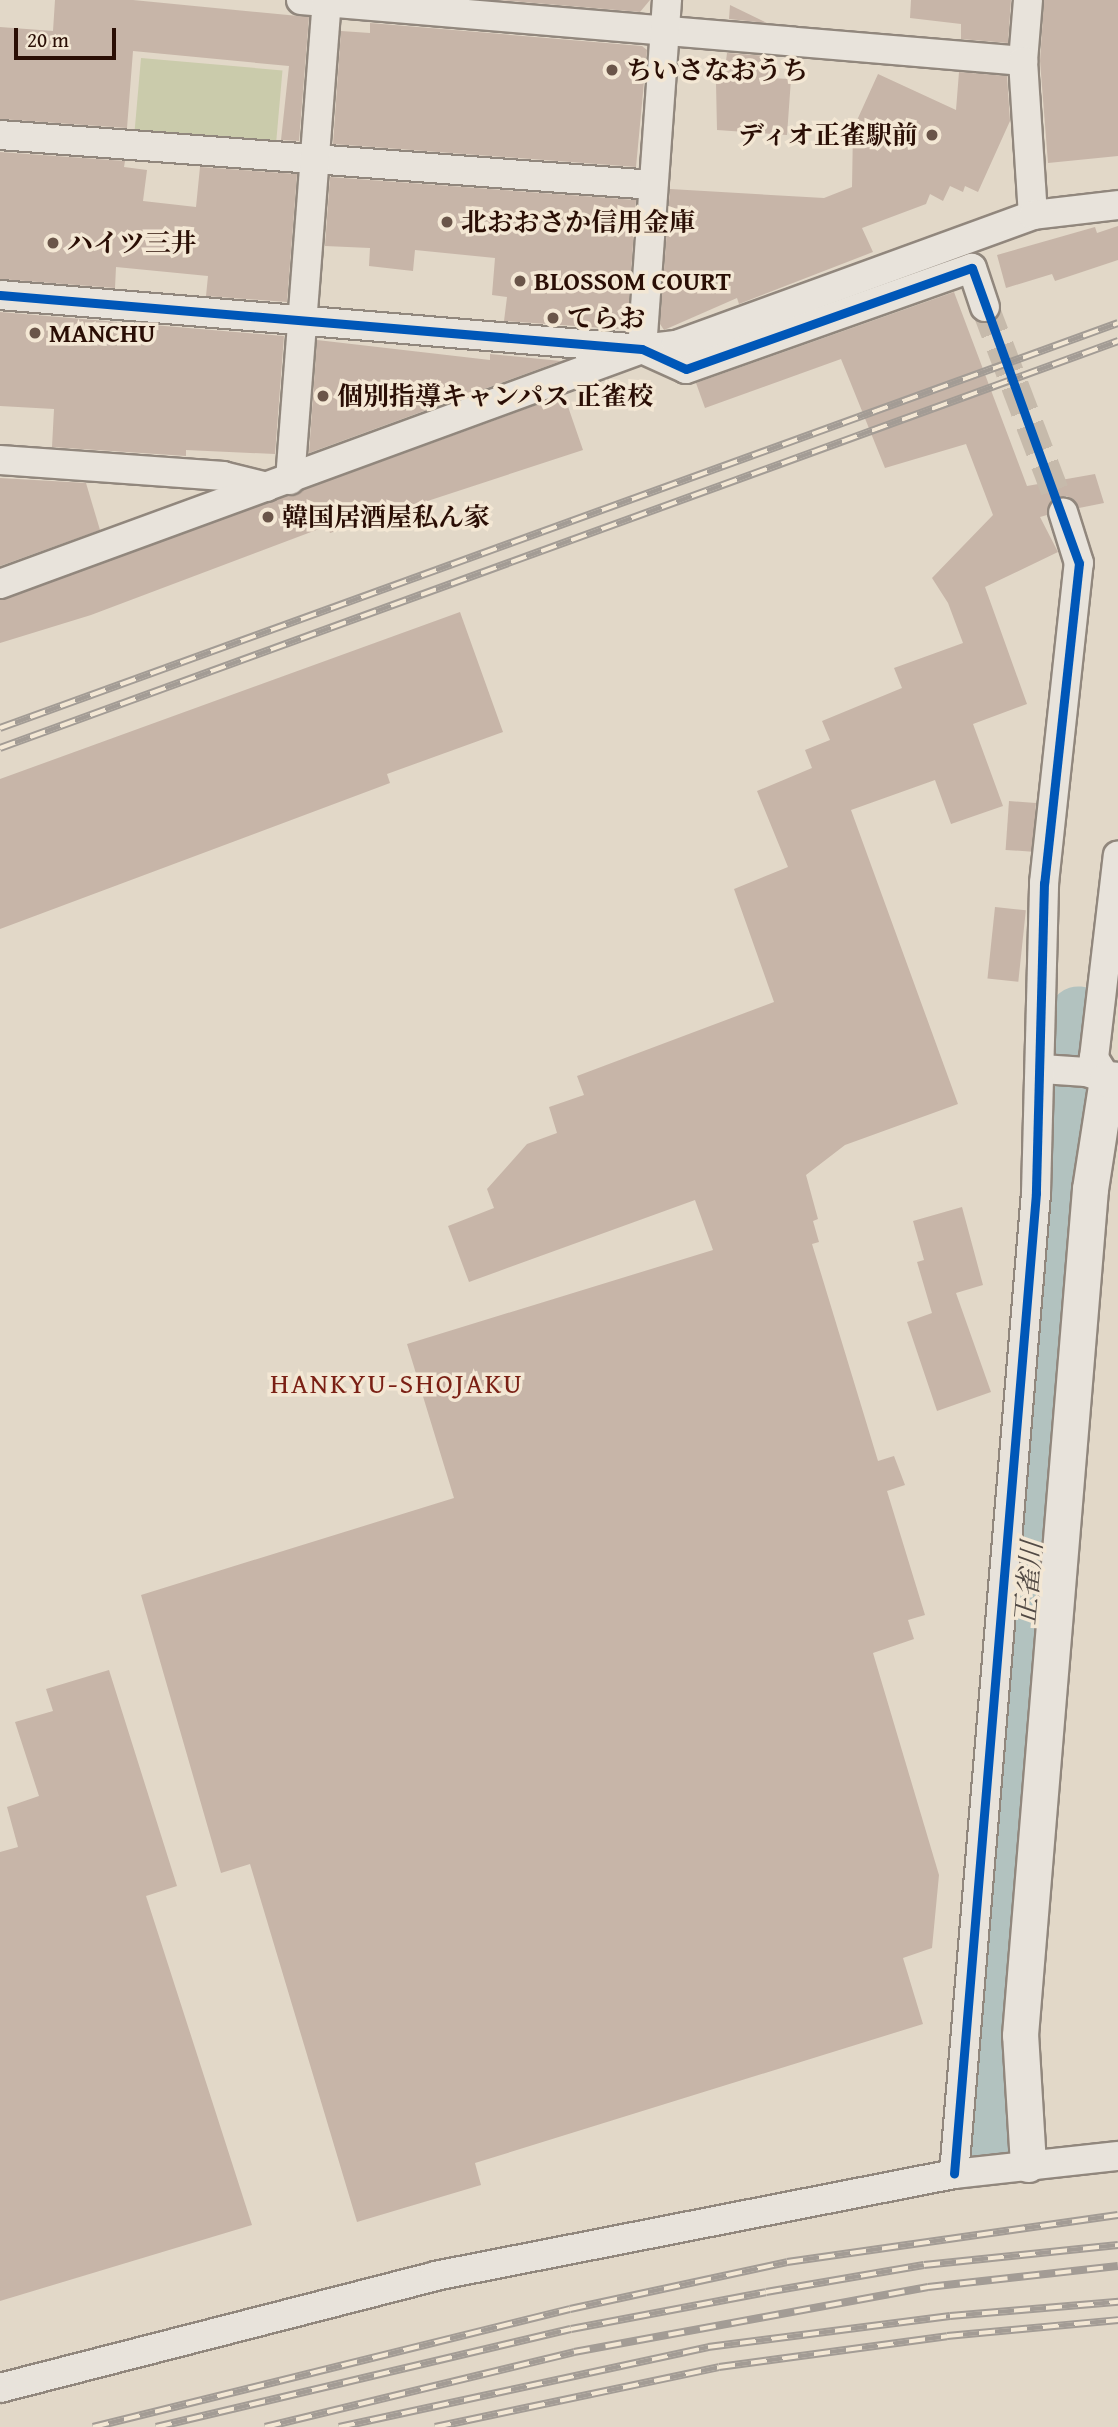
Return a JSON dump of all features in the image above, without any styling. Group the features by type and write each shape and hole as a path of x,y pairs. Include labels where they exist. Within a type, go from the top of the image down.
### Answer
{"street":[{"path":"642,349 667,0"},
{"path":"1028,0 1023,61 1032,215"},
{"path":"278,483 302,320 313,160 318,1 1023,61"},
{"path":"0,135 653,185"},
{"path":"0,295 642,349 676,345 1032,215 1118,205"},
{"path":"0,584 642,349 685,369 972,268 985,307"},
{"path":"0,460 223,476 278,483"},
{"path":"954,2174 1036,1193 1050,1069 1044,883 1079,564 1063,513"},
{"path":"1028,2164 1020,2035 1090,1189 1104,1077 1094,1058 1118,855"},
{"path":"1050,1069 1104,1077"},
{"path":"0,2388 435,2276 954,2174 1118,2156"}],"green space":[{"path":"141,58 282,70 276,148 134,136"}],"building":[{"path":"55,0 133,0 309,17 299,141 281,140 289,66 133,51 127,128 0,119 0,27 53,31"},
{"path":"498,0 650,0 640,12"},
{"path":"911,0 1011,0 1008,43 961,39 961,24 910,18"},
{"path":"1044,0 1118,0 1118,156 1048,163 1040,61"},
{"path":"730,5 767,23 729,19"},
{"path":"370,23 642,46 647,50 636,167 333,144 341,31 370,33"},
{"path":"727,53 769,56 768,78 791,79 787,135 717,130 716,83 720,83 721,60 726,61"},
{"path":"959,72 1007,76 1010,121 978,192 965,186 963,192 950,186 943,201 930,194 926,204 862,228 873,252 739,304 737,298 664,330 660,324 670,189 824,198 852,187 853,129 878,74 956,110"},
{"path":"0,152 125,161 124,167 147,170 143,201 196,207 200,167 297,174 287,302 206,296 208,276 116,267 115,288 0,279"},
{"path":"330,177 636,200 628,318 618,329 504,321 507,297 492,295 495,258 415,250 413,271 369,266 370,248 325,246"},
{"path":"1118,226 1118,260 1055,281 1052,274 1006,288 997,255 1095,227 1097,233"},
{"path":"954,292 1027,486 1095,474 1104,503 1079,508 1067,496 1051,500 1047,515 1040,517 1058,552 985,587 1027,704 973,724 1003,806 951,824 935,780 851,810 958,1104 845,1145 806,1175 818,1219 813,1221 819,1242 812,1244 878,1461 894,1456 905,1485 887,1491 925,1615 908,1620 914,1639 873,1653 939,1875 932,1948 903,1958 923,2024 475,2163 481,2185 357,2222 250,1864 221,1873 141,1595 454,1498 407,1344 713,1250 695,1200 469,1282 448,1226 494,1208 487,1189 527,1144 557,1133 549,1107 584,1095 577,1076 774,1002 734,889 788,867 757,791 812,768 805,750 830,740 822,721 902,688 894,668 963,643 948,603 932,578 993,515 966,444 885,468 841,359 705,408 696,383"},
{"path":"0,312 284,336 275,454 186,450 186,456 52,447 54,409 0,406"},
{"path":"317,340 490,360 490,354 561,361 309,453"},
{"path":"564,395 583,450 330,533 327,526 91,615 0,643 0,600"},
{"path":"0,478 86,483 100,530 0,566"},
{"path":"460,612 503,732 387,774 390,783 0,929 0,779"},
{"path":"1009,801 1036,803 1033,852 1006,850"},
{"path":"995,907 1026,910 1018,982 987,979"},
{"path":"962,1207 983,1285 956,1293 991,1392 937,1411 907,1322 932,1313 917,1262 924,1260 913,1221"},
{"path":"109,1670 177,1886 146,1896 252,2225 0,2301 0,1852 18,1847 7,1807 39,1796 15,1722 53,1711 46,1689"}],"waterway":[{"name":"正雀川","path":"978,2151 1078,1016"}],"tunnel":[{"path":"985,307 1063,512"}],"railway":[{"path":"0,728 1118,323"},
{"path":"0,748 1118,341"},
{"path":"93,2427 570,2309 787,2262 1118,2215"},
{"path":"156,2427 571,2329 766,2292 924,2265 1118,2245"},
{"path":"265,2427 574,2352 928,2287 1118,2266"},
{"path":"339,2427 708,2347 950,2316 1118,2302"},
{"path":"435,2427 719,2367 947,2336 1118,2320"}],"cycle path":[{"path":"0,295 642,349 686,369 972,268 1079,563 1044,883 1036,1193 954,2174"}],"place":[{"name":"ちいさなおうち","path":"612,70"},
{"name":"ディオ正雀駅前","path":"932,135"},
{"name":"北おおさか信用金庫","path":"447,222"},
{"name":"ハイツ三井","path":"53,243"},
{"name":"BLOSSOM COURT","path":"520,281"},
{"name":"てらお","path":"553,318"},
{"name":"MANCHU","path":"35,333"},
{"name":"個別指導キャンパス 正雀校","path":"323,396"},
{"name":"韓国居酒屋私ん家","path":"268,517"}],"district":[{"name":"HANKYU-SHOJAKU","path":"397,1383"}]}
